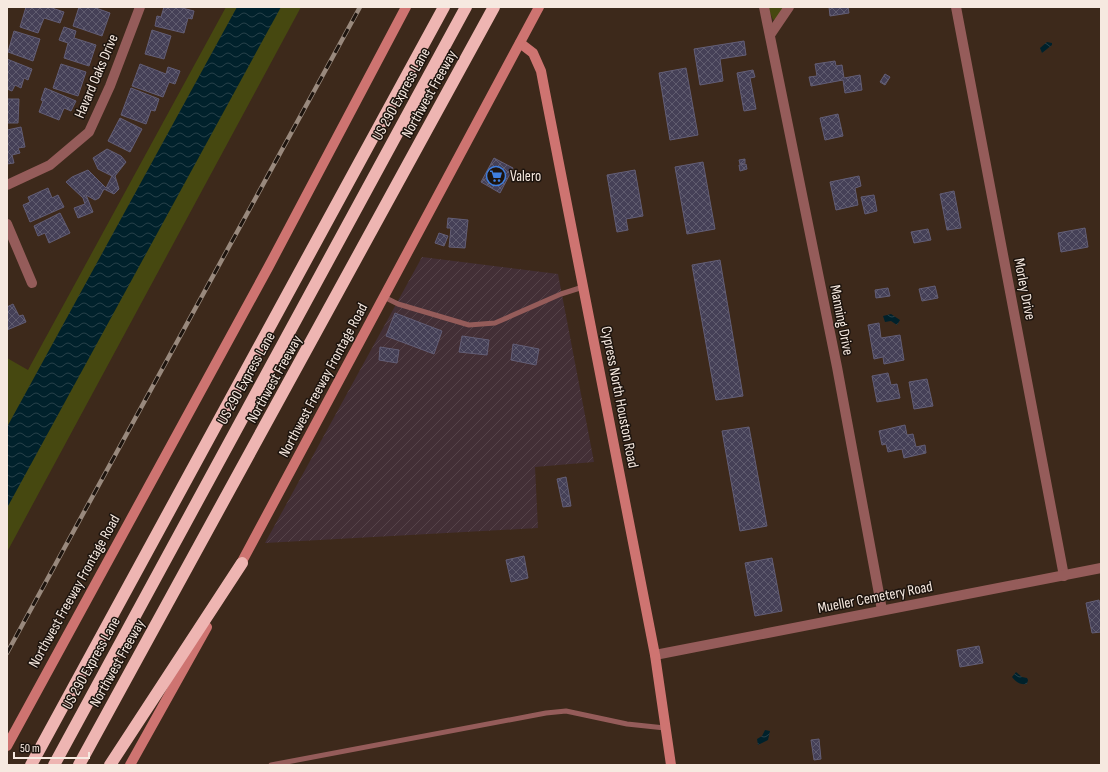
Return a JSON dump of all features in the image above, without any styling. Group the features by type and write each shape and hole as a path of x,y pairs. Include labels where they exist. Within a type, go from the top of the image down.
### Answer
{"highway":[{"name":"Northwest Freeway","path":"31,765 444,7"},
{"name":"US 290 Express Lane","path":"54,765 466,7"},
{"name":"Northwest Freeway","path":"79,765 494,7"},
{"path":"110,765 242,563"}],"main road":[{"name":"Northwest Freeway Frontage Road","path":"7,746 269,266 406,7"},
{"name":"Northwest Freeway Frontage Road","path":"130,765 242,563 539,7"},
{"name":"Cypress North Houston Road","path":"520,43 533,53 541,72 655,655 671,765"}],"street":[{"name":"Havard Oaks Drive","path":"7,185 50,165 89,132 110,86 140,7"},
{"name":"Manning Drive","path":"764,7 837,367 882,610"},
{"path":"770,36 789,7"},
{"name":"Morley Drive","path":"956,7 1064,576"},
{"path":"7,224 32,283"},
{"name":"Mueller Cemetery Road","path":"655,655 1101,568"}],"lane":[{"path":"384,297 398,304 469,325 495,323 561,294 583,287"},
{"path":"271,765 546,713 566,711 626,724 665,728"}],"shaded area":[{"path":"226,7 301,7 7,552 7,358 28,370"},
{"path":"768,7 784,7 776,19 773,20"},
{"path":"422,257 558,274 594,462 535,467 538,528 265,543"}],"water":[{"path":"237,7 281,7 7,508 7,427"},
{"path":"1047,42 1052,43 1052,45 1042,53 1040,48"},
{"path":"891,314 900,320 897,325 891,321 885,322 883,316"},
{"path":"1016,672 1022,677 1027,678 1027,684 1020,684 1012,677"},
{"path":"765,730 770,731 768,740 758,745 757,739 762,736"}],"building":[{"path":"26,7 49,7 64,12 60,23 44,18 38,33 20,27"},
{"path":"79,7 93,7 110,13 102,36 73,26"},
{"path":"164,7 178,7 194,11 192,19 188,18 184,33 155,26 157,16 161,17"},
{"path":"829,7 848,7 849,13 830,16"},
{"path":"64,27 76,31 74,38 96,45 89,66 64,58 68,43 59,40"},
{"path":"152,30 171,36 164,59 145,54"},
{"path":"14,31 40,39 33,61 8,52"},
{"path":"744,41 746,55 720,59 723,81 700,85 694,49"},
{"path":"7,59 32,69 28,80 24,78 21,88 15,85 12,91 7,89"},
{"path":"835,61 836,66 842,65 844,78 860,75 862,90 845,93 843,80 811,86 809,77 817,76 815,64"},
{"path":"61,64 86,72 78,96 53,88"},
{"path":"140,64 166,74 168,67 180,71 175,84 169,82 163,97 132,86"},
{"path":"686,68 698,135 670,140 659,73"},
{"path":"753,70 755,77 750,78 756,109 744,111 737,73"},
{"path":"885,74 890,77 885,85 880,82"},
{"path":"45,88 76,101 71,111 64,108 59,120 39,112 43,101 41,100"},
{"path":"131,88 159,99 155,111 151,110 146,124 121,115"},
{"path":"7,99 19,99 18,123 7,123"},
{"path":"838,114 843,136 825,140 820,118"},
{"path":"120,118 142,129 130,152 108,141"},
{"path":"21,127 25,147 18,148 20,153 12,155 14,163 7,164 7,130"},
{"path":"107,149 121,156 126,162 115,176 119,189 114,194 104,189 99,198 95,200 86,195 93,212 78,218 74,208 85,204 83,198 66,182 72,177 88,170 106,188 112,176 98,169 93,158"},
{"path":"494,158 513,168 500,193 481,182"},
{"path":"745,159 745,163 740,164 739,160"},
{"path":"703,162 715,229 687,234 675,167"},
{"path":"746,164 747,169 740,171 739,165"},
{"path":"635,170 643,216 626,219 628,230 617,232 607,175"},
{"path":"859,176 861,186 855,188 858,205 836,210 830,182"},
{"path":"48,188 52,198 58,195 64,207 30,222 23,205 30,202 28,197"},
{"path":"954,191 961,228 947,230 940,194"},
{"path":"874,195 877,211 865,214 861,197"},
{"path":"60,213 70,233 49,243 45,233 38,236 34,226"},
{"path":"448,218 468,220 465,248 449,247 451,228 447,228"},
{"path":"1085,228 1088,247 1061,252 1058,233"},
{"path":"928,229 931,240 914,243 911,232"},
{"path":"439,233 448,236 444,246 435,243"},
{"path":"720,260 743,396 716,400 692,265"},
{"path":"935,286 938,298 922,301 919,289"},
{"path":"888,288 890,296 876,298 875,290"},
{"path":"13,304 19,316 23,315 26,322 7,330 7,307"},
{"path":"395,313 442,331 434,354 386,336"},
{"path":"879,323 881,338 900,335 904,360 884,364 883,357 874,359 868,325"},
{"path":"462,336 489,340 487,355 459,352"},
{"path":"513,344 539,349 536,365 511,360"},
{"path":"380,347 399,350 397,363 379,360"},
{"path":"888,373 891,385 897,384 900,398 877,402 872,376"},
{"path":"927,379 933,406 914,409 909,382"},
{"path":"905,425 907,435 913,434 916,447 925,445 926,453 904,458 902,449 888,452 886,444 882,445 879,431"},
{"path":"749,427 767,526 740,531 722,431"},
{"path":"566,477 571,506 563,507 557,479"},
{"path":"524,556 528,578 511,582 506,560"},
{"path":"772,558 782,611 755,616 745,563"},
{"path":"1099,600 1101,632 1092,633 1086,603"},
{"path":"979,646 983,663 960,667 957,650"},
{"path":"819,739 821,759 814,760 811,740"}],"railway":[{"path":"7,653 360,7"}],"place":[{"name":"Valero","path":"496,176"}]}
